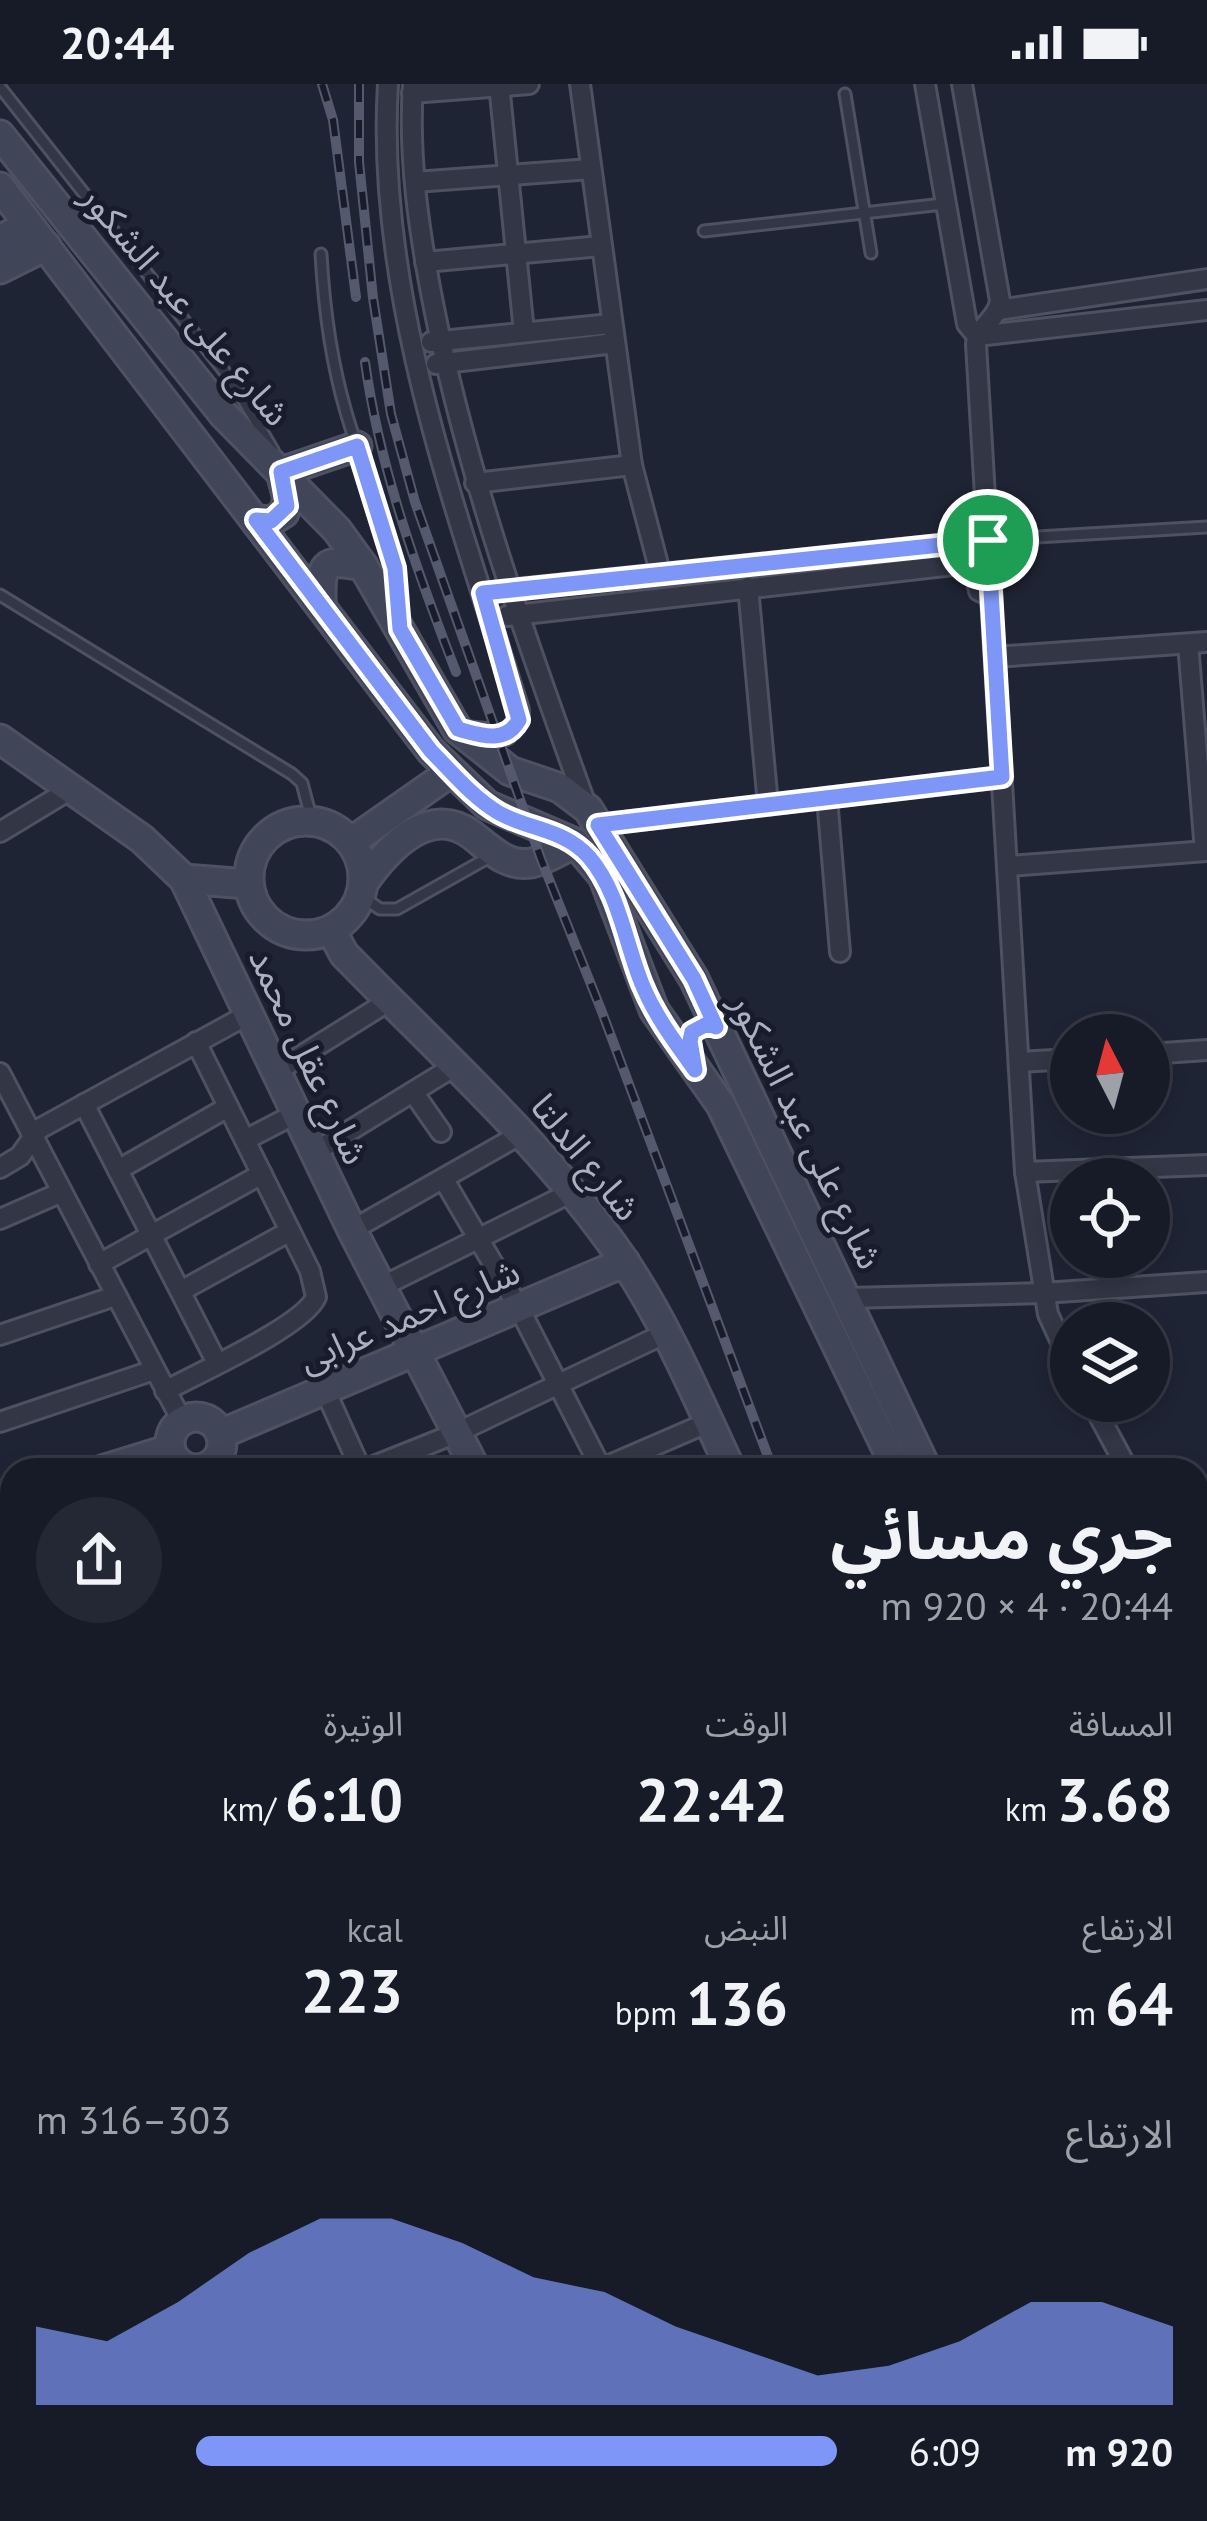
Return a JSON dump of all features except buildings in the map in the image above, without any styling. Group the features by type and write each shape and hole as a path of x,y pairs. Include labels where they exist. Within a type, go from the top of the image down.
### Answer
{"main road":[{"name":"شارع على عبد الشكور","path":"0,136 177,360 224,415 313,502 363,566 458,729 510,771 560,788 593,817 694,979 921,1458"},
{"name":"شارع على عبد الشكور","path":"0,188 451,772 503,815 575,843 603,876 641,981 670,1037 734,1129 891,1458"},
{"path":"0,240 37,235"},
{"path":"0,269 37,235"},
{"path":"256,520 271,521 287,506 281,472 357,446"},
{"path":"321,605 321,575 326,566 336,560 363,566"},
{"name":"شارع عقل محمد","path":"0,739 158,850 184,879 352,1230 468,1458"},
{"path":"351,842 451,772"},
{"path":"363,889 363,867 351,842 327,824 312,820 283,825 260,843 248,884 260,914 300,935 331,930 344,921 392,847 424,827 439,823 468,832 495,854 531,863 575,843"},
{"path":"184,879 248,884"},
{"name":"شارع الدلتا","path":"331,930 337,946 389,1001 523,1133 625,1262 726,1458"},
{"path":"641,981 671,996 694,979"},
{"path":"695,1070 692,1032 707,1024 716,1027"},
{"name":"شارع احمد عرابى","path":"221,1434 625,1262"},
{"path":"175,1458 170,1449 171,1433 182,1421 205,1419 221,1434 218,1458"},
{"path":"141,1458 170,1449"}],"street":[{"path":"388,84 391,217 419,366 519,720 506,735 496,737 458,729"},
{"path":"529,84 413,88 415,182 425,262 475,483 508,590 593,817 768,805 1002,777"},
{"path":"580,84 632,465 660,572"},
{"path":"926,84 967,324 977,336 1025,1172 1050,1317"},
{"path":"962,84 999,292 998,310 977,336"},
{"path":"499,85 524,332"},
{"path":"415,182 591,169"},
{"path":"425,262 601,246"},
{"path":"998,310 1207,280"},
{"path":"977,336 1207,310"},
{"path":"415,344 524,332 613,334"},
{"path":"419,366 613,334"},
{"path":"475,483 632,465"},
{"path":"483,593 988,540"},
{"path":"490,618 962,563 975,572 979,590 992,596"},
{"path":"748,587 768,805"},
{"path":"995,657 1197,643 1206,851 1009,866"},
{"path":"0,832 70,789"},
{"path":"827,798 840,952"},
{"path":"277,1071 389,1001"},
{"path":"0,1168 20,1156 39,1129 249,1014"},
{"path":"165,1391 280,1329 313,1305 314,1280 196,1042"},
{"path":"1170,1053 1207,1050"},
{"path":"1019,1062 1050,1060"},
{"path":"315,1152 458,1064"},
{"path":"0,1072 182,1421"},
{"path":"413,1092 441,1132"},
{"path":"84,1104 217,1363"},
{"path":"118,1170 228,1107"},
{"path":"244,1140 297,1113"},
{"path":"352,1230 523,1133"},
{"path":"1025,1172 1207,1165"},
{"path":"99,1264 262,1174"},
{"path":"444,1180 519,1307 594,1458"},
{"path":"0,1220 62,1192"},
{"path":"381,1287 572,1192"},
{"path":"182,1291 290,1231"},
{"path":"848,1298 1043,1294 1207,1282"},
{"path":"0,1335 116,1296"},
{"path":"422,1458 454,1435 664,1334"},
{"path":"0,1422 154,1370"},
{"path":"325,1390 356,1458"},
{"path":"627,1458 709,1422"},
{"path":"1102,1422 1122,1458"}],"lane":[{"path":"0,87 232,381 252,409 281,472"},
{"path":"844,94 871,253"},
{"path":"704,231 944,205"},
{"path":"321,254 331,352 395,568 400,629"},
{"path":"988,540 1207,527"},
{"path":"0,595 292,774 302,783 312,820"},
{"path":"363,889 380,909 397,909 495,854"}],"railway":[{"path":"322,84 333,120 356,297"},
{"path":"359,84 359,162 373,298 391,414 415,502 541,859 769,1458"},
{"path":"365,362 390,481 456,672"}],"route":[{"path":"357,446 395,568 400,629 458,729 496,737 514,729 519,710 483,593 988,540 1002,777 598,825 694,979 716,1027 707,1024 692,1032 695,1070 654,1010 615,903 592,861 561,835 487,805 451,772 256,520 271,521 284,513 288,499 281,472 357,446"}]}
